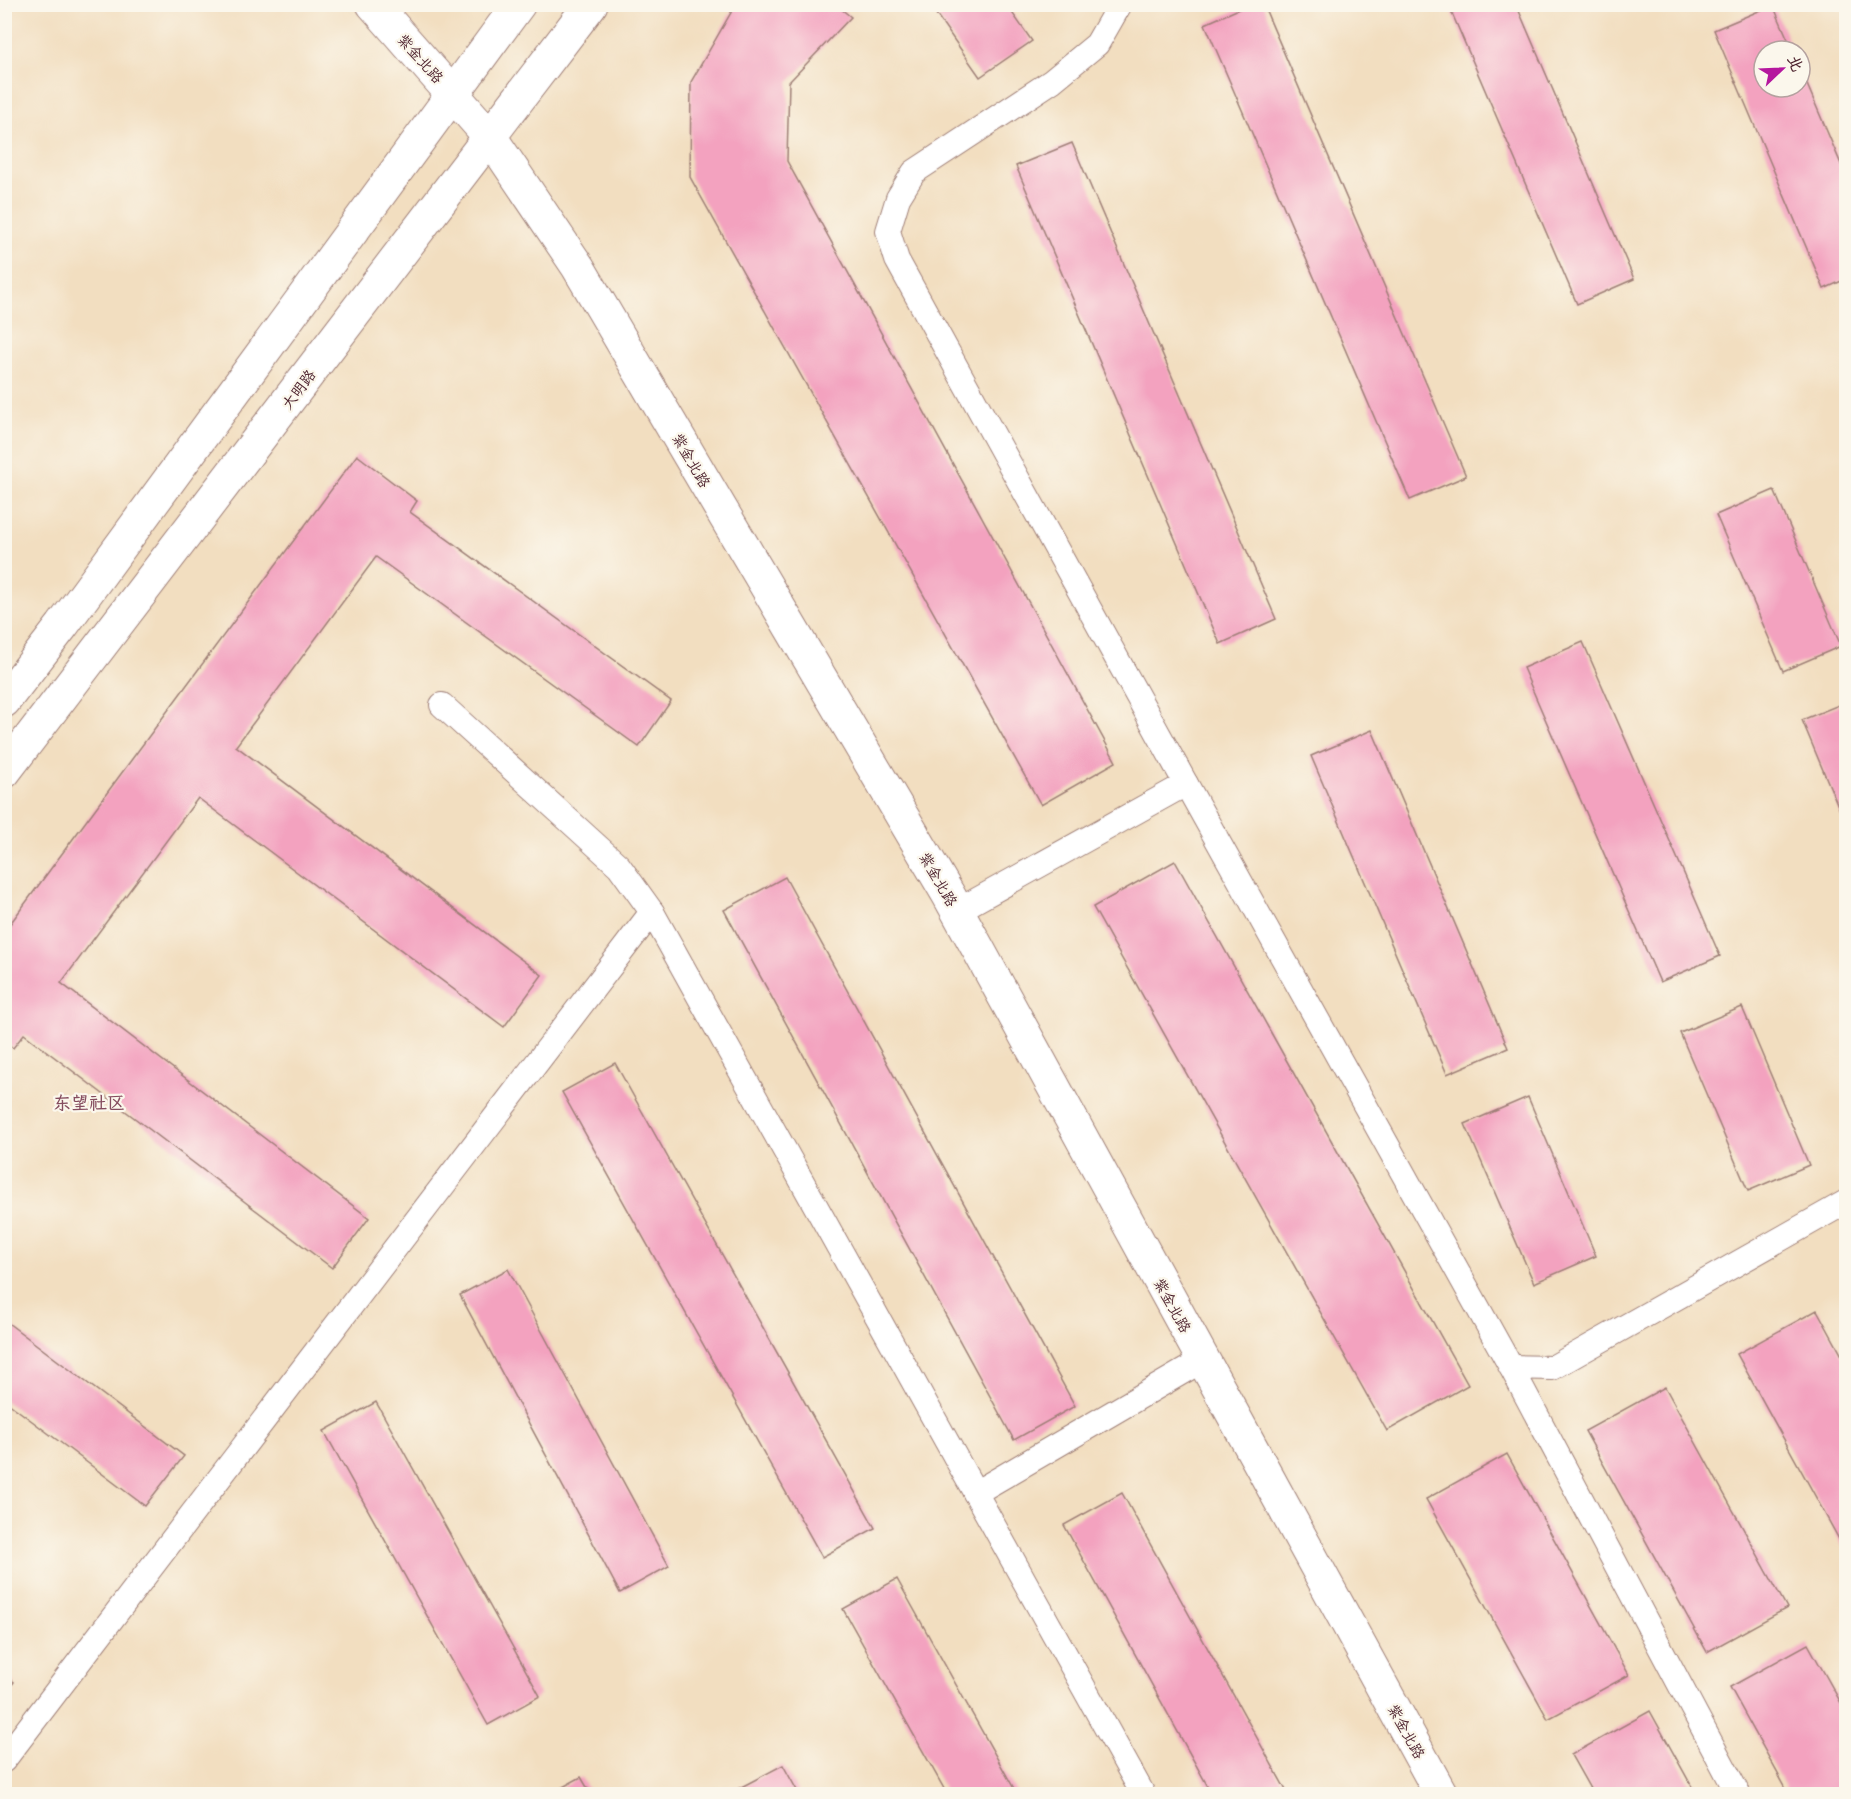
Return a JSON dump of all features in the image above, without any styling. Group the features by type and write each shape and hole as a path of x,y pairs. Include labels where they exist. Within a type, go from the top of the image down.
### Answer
{"street":[{"name":"紫金北路","path":"373,4 454,94 490,138 578,267 957,912 1441,1794"},
{"path":"4,700 62,626 519,4"},
{"name":"大明路","path":"4,772 591,4"}],"lane":[{"path":"1120,4 1097,44 1052,81 914,172 898,198 888,231 897,260 1511,1367 1738,1794"},
{"path":"442,705 619,866 652,912 1143,1794"},
{"path":"957,912 1186,784"},
{"path":"4,1760 652,912"},
{"path":"1511,1367 1552,1368 1846,1202"},
{"path":"975,1493 1203,1360"}],"building":[{"path":"736,4 835,4 851,17 789,82 787,161 1116,762 1041,805 690,177 691,82"},
{"path":"929,4 1006,4 1032,41 980,77"},
{"path":"1250,4 1263,4 1466,476 1410,500 1205,24"},
{"path":"1448,4 1516,4 1634,279 1577,304"},
{"path":"1773,5 1788,39 1752,39 1752,99 1812,99 1812,96 1846,176 1846,279 1824,289 1714,30"},
{"path":"1072,143 1276,619 1220,644 1016,166"},
{"path":"357,455 417,501 410,512 671,701 639,747 376,557 236,746 542,975 504,1027 198,798 61,983 369,1218 332,1268 24,1034 13,1048 4,1041 4,932"},
{"path":"1774,490 1841,646 1783,671 1716,515"},
{"path":"1583,642 1720,956 1660,982 1523,668"},
{"path":"1846,702 1846,825 1802,720"},
{"path":"1372,730 1508,1048 1447,1074 1311,756"},
{"path":"1175,861 1468,1385 1387,1431 1093,907"},
{"path":"785,877 1075,1406 1014,1440 724,910"},
{"path":"1742,1007 1809,1165 1748,1191 1680,1033"},
{"path":"615,1063 875,1528 822,1557 562,1092"},
{"path":"1528,1097 1596,1256 1534,1283 1465,1124"},
{"path":"508,1269 669,1566 620,1593 460,1295"},
{"path":"1817,1310 1846,1363 1846,1552 1737,1354"},
{"path":"4,1320 184,1456 145,1506 4,1400"},
{"path":"1665,1387 1787,1608 1707,1652 1585,1431"},
{"path":"376,1402 540,1696 488,1725 324,1431"},
{"path":"1507,1454 1629,1675 1548,1719 1426,1499"},
{"path":"1122,1493 1288,1794 1212,1794 1064,1525"},
{"path":"897,1579 1017,1794 947,1794 843,1609"},
{"path":"1808,1644 1846,1712 1846,1794 1789,1794 1730,1687"},
{"path":"4,1675 14,1682 4,1695"},
{"path":"1650,1711 1696,1794 1593,1794 1571,1755"},
{"path":"783,1765 799,1794 728,1794"},
{"path":"581,1777 591,1794 550,1794"}],"district":[{"name":"东望社区","path":"89,1102"}]}
